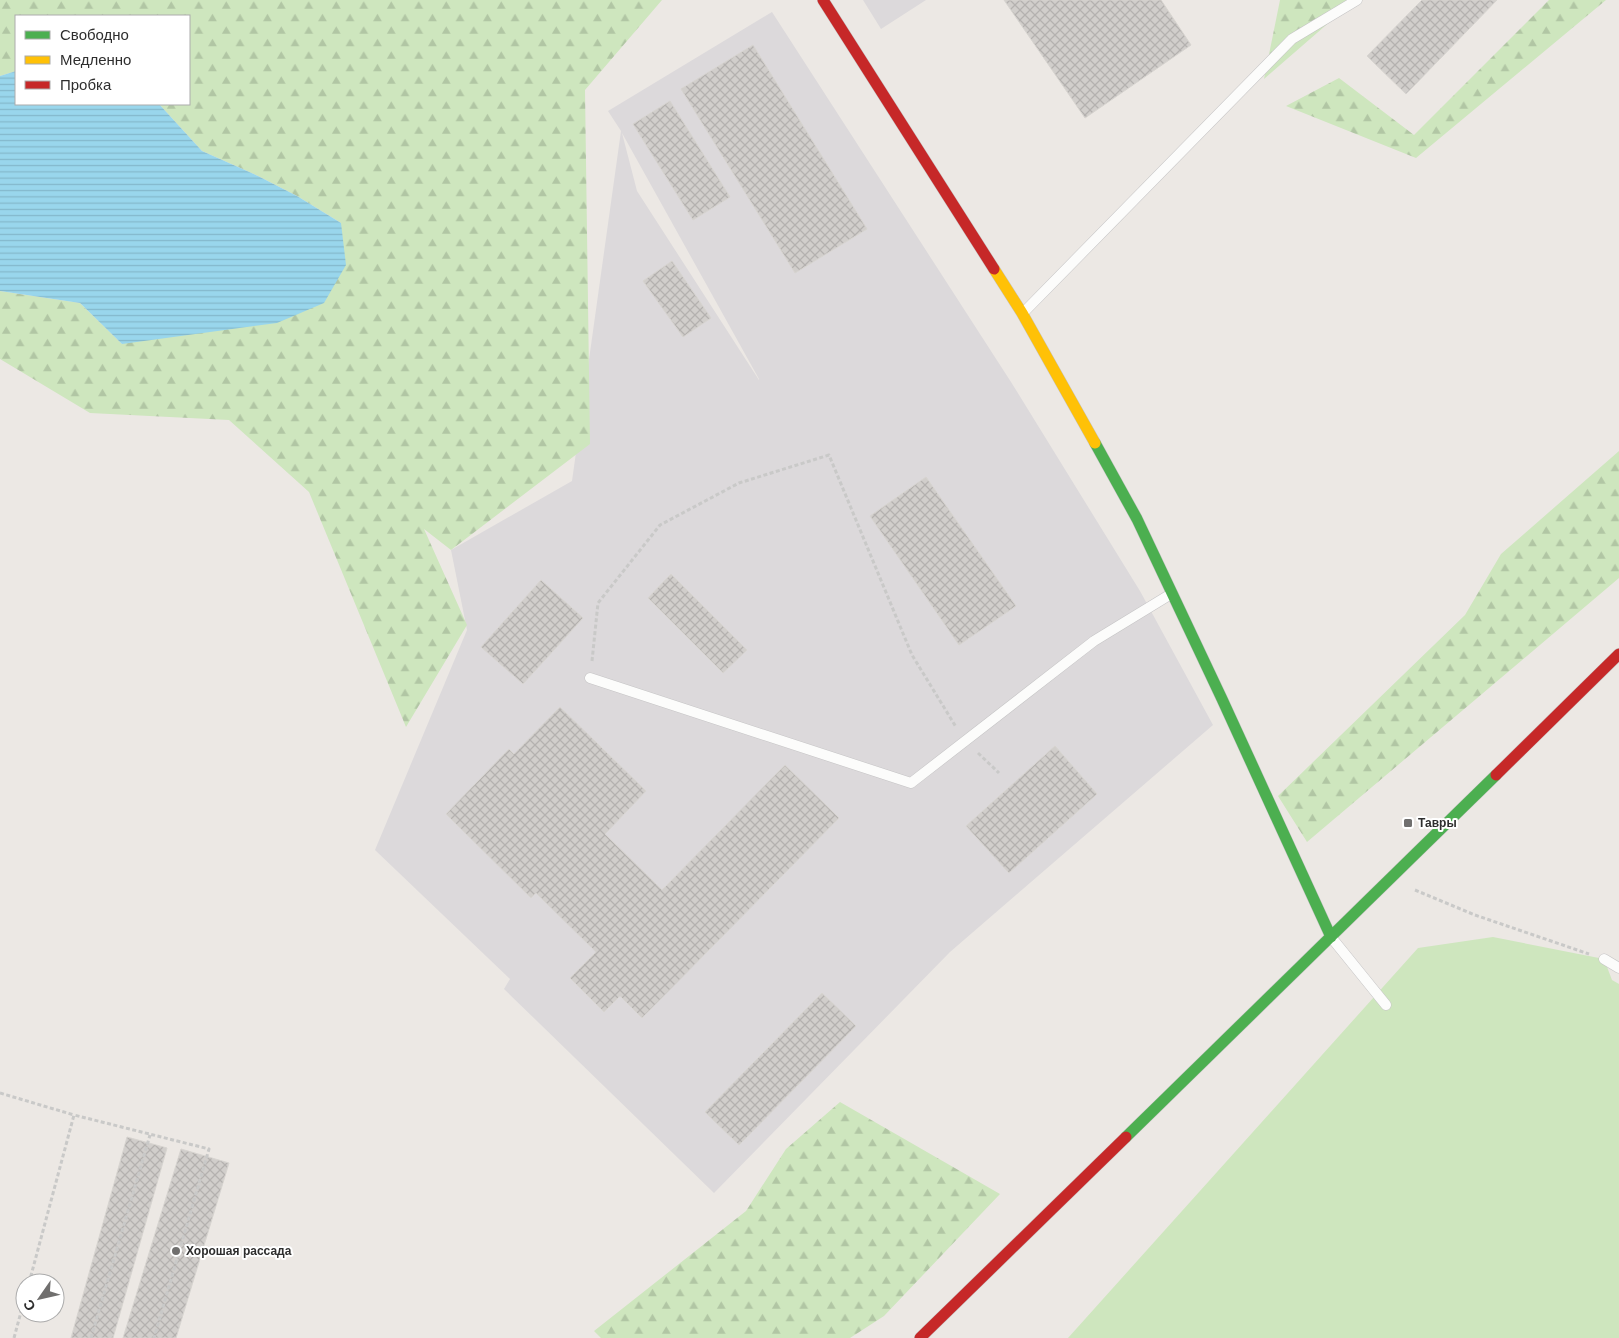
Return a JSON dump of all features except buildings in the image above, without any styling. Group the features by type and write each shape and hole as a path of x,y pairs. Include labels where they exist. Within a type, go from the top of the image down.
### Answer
{"street":[{"path":"823,0 1022,313 1137,519 1331,936"},
{"path":"920,1338 1619,654"}],"lane":[{"path":"1022,313 1292,39 1358,0"},
{"path":"590,678 911,783 1094,641 1172,594"},
{"path":"1331,936 1386,1004"},
{"path":"1604,959 1619,968"}],"path":[{"path":"590,678 598,603 660,525 739,483 829,455 912,655 965,741 999,773"},
{"path":"1389,879 1475,915 1604,959"},
{"path":"0,1093 74,1115 209,1149 154,1338"},
{"path":"32,1273 74,1115"},
{"path":"91,1338 150,1134"},
{"path":"14,1338 18,1323"}],"shaded area":[{"path":"863,0 926,0 881,29"},
{"path":"772,12 1011,382 1140,591 1213,725 950,952 714,1193 504,989 510,979 375,850 467,630 451,550 572,481 621,131 608,111","holes":["622,133 759,379 637,191"]}],"green space":[{"path":"0,0 662,0 585,90 590,444 451,550 424,529 467,625 406,727 309,492 229,420 90,413 0,359 0,291 80,303 122,344 341,223 297,196 202,151 160,105 190,105 190,15 15,15 15,71 0,76"},
{"path":"1280,0 1355,0 1264,79"},
{"path":"1549,0 1606,0 1416,158 1286,106 1339,78 1414,135"},
{"path":"1619,451 1619,578 1307,842 1278,796 1465,615 1501,554"},
{"path":"1493,937 1604,959 1612,980 1619,984 1619,1338 1068,1338 1418,948"},
{"path":"840,1102 1000,1194 884,1316 850,1338 601,1338 594,1331 746,1211 786,1149"}],"water":[{"path":"15,71 15,105 160,105 202,151 297,196 341,223 346,265 324,303 277,323 122,344 80,303 0,291 0,76"}],"traffic: fast":[{"path":"1095,443 1137,519 1331,937"},
{"path":"1126,1137 1496,775"}],"traffic: slow":[{"path":"994,269 1022,313 1095,443"}],"traffic: jam":[{"path":"823,0 994,269"},
{"path":"1496,775 1619,654"},
{"path":"920,1338 1126,1137"}],"place":[{"name":"Тавры","path":"1408,823"},
{"name":"Хорошая рассада","path":"176,1251"}]}
